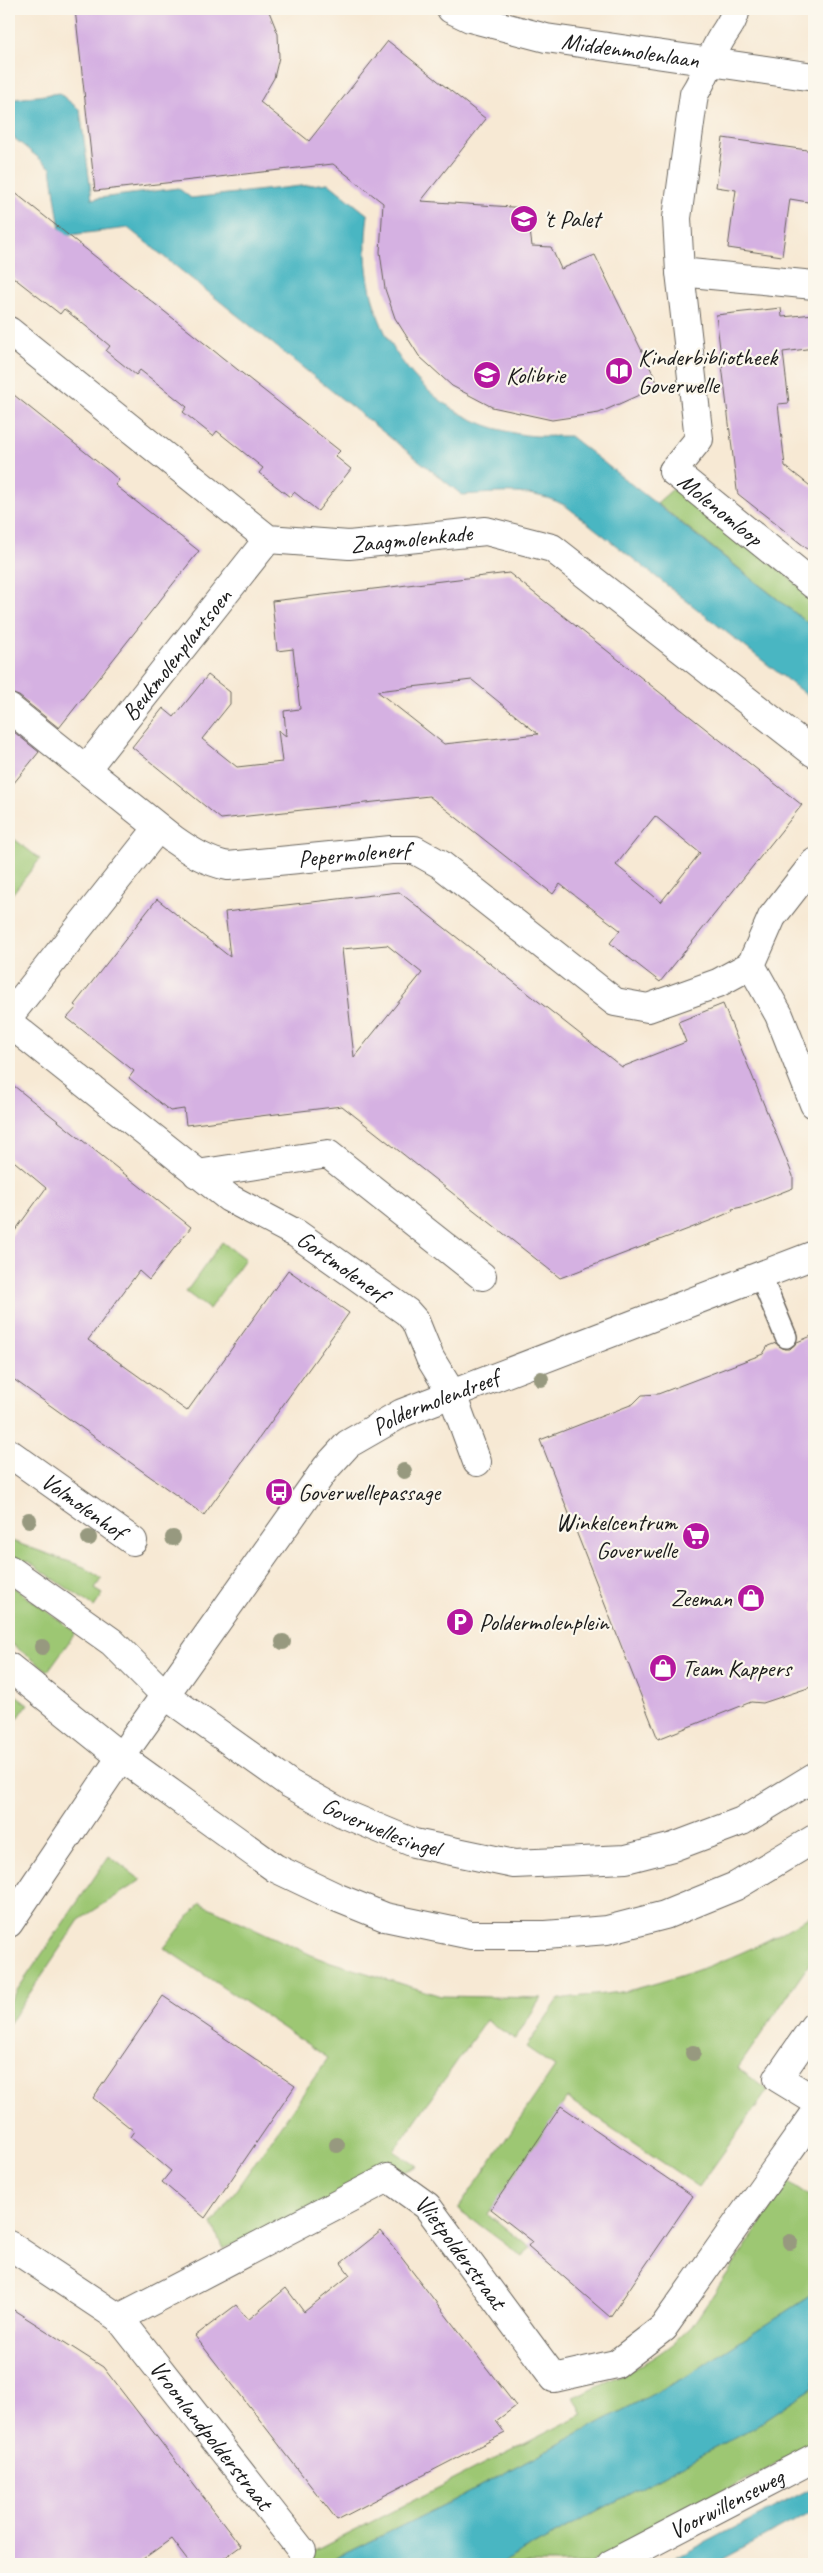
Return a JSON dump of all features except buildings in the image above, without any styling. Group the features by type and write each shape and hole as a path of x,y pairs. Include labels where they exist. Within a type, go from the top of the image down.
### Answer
{"street":[{"name":"Middenmolenlaan","path":"451,9 470,18 546,38 814,77"},
{"name":"Molenomloop","path":"736,9 734,22 718,43 705,77 694,94 678,218 680,272 700,439 673,471 814,585"},
{"path":"680,272 814,285"},
{"path":"9,331 268,539"},
{"name":"Zaagmolenkade","path":"268,539 349,545 486,531 552,548 814,753"},
{"name":"Beukmolenplantsoen","path":"86,769 268,539"},
{"name":"Pepermolenerf","path":"9,708 158,828 193,853 215,864 228,866 311,857 414,850 440,864 615,1002 648,1008 718,983 751,964"},
{"path":"9,1016 158,828"},
{"path":"814,863 772,917 751,964 779,1015 814,1104"},
{"name":"Gortmolenerf","path":"9,1023 229,1198 298,1234 407,1312 415,1321 430,1358 452,1394"},
{"path":"197,1174 328,1154 482,1276"},
{"name":"Poldermolendreef","path":"9,1923 165,1695 326,1468 348,1444 402,1413 761,1277 814,1255"},
{"path":"452,1394 478,1462"},
{"name":"Volmolenhof","path":"9,1453 133,1541"},
{"name":"Goverwellesingel","path":"9,1569 112,1642 165,1695 290,1784 342,1813 414,1843 514,1864 626,1859 673,1847 742,1821 814,1778"},
{"path":"9,1667 122,1757 275,1868 338,1898 385,1917 471,1935 546,1935 607,1930 664,1915 736,1886 814,1839"},
{"path":"814,2026 778,2078 814,2100"},
{"name":"Vlietpolderstraat","path":"119,2318 388,2178 427,2206 554,2378 616,2364 663,2328 814,2114"},
{"path":"9,2245 119,2318"},
{"name":"Vroonlandpolderstraat","path":"119,2318 302,2551"},
{"name":"Voorwillenseweg","path":"611,2564 814,2458"}],"lane":[{"path":"761,1277 786,1337"}],"green space":[{"path":"674,488 814,597 814,628 657,503"},
{"path":"9,835 40,859 9,898"},
{"path":"222,1242 245,1259 209,1309 186,1292"},
{"path":"9,1540 84,1567 102,1579 95,1589 103,1594 94,1607 28,1561 20,1565 9,1556"},
{"path":"9,1584 76,1632 48,1671 9,1642"},
{"path":"9,1690 28,1704 9,1731"},
{"path":"109,1856 141,1880 79,1920 9,2024 9,2002"},
{"path":"200,1903 318,1958 441,1996 541,1998 515,2039 486,2020 394,2151 417,2166 223,2249 212,2224 328,2058 164,1948"},
{"path":"814,1913 814,1957 738,2068 768,2090 699,2187 567,2098 488,2214 530,2248 523,2257 458,2209 555,2067 526,2047 559,1999 626,1991 683,1975 750,1949"},
{"path":"789,2182 812,2198 814,2194 814,2294 687,2376 452,2501 325,2564 289,2564 583,2414 574,2397 650,2360 692,2326"},
{"path":"814,2387 814,2444 589,2564 499,2564 754,2427"}],"water":[{"path":"59,93 80,110 92,199 178,188 191,198 328,183 368,215 366,254 371,291 382,327 400,358 423,386 452,409 486,425 525,435 570,436 814,628 814,701 566,506 554,500 528,494 462,495 128,228 61,236 51,168 9,134 9,100"},
{"path":"814,2294 814,2387 754,2427 499,2564 325,2564 452,2501 687,2376"},
{"path":"814,2487 814,2510 714,2564 664,2564"}],"place":[{"name":"'t Palet","path":"524,219"},
{"name":"Kinderbibliotheek Goverwelle","path":"619,371"},
{"name":"Kolibrie","path":"487,375"},
{"name":"Goverwellepassage","path":"279,1492"},
{"name":"Winkelcentrum Goverwelle","path":"696,1536"},
{"name":"Zeeman","path":"751,1598"},
{"name":"Poldermolenplein","path":"460,1622"},
{"name":"Team Kappers","path":"663,1668"}]}
